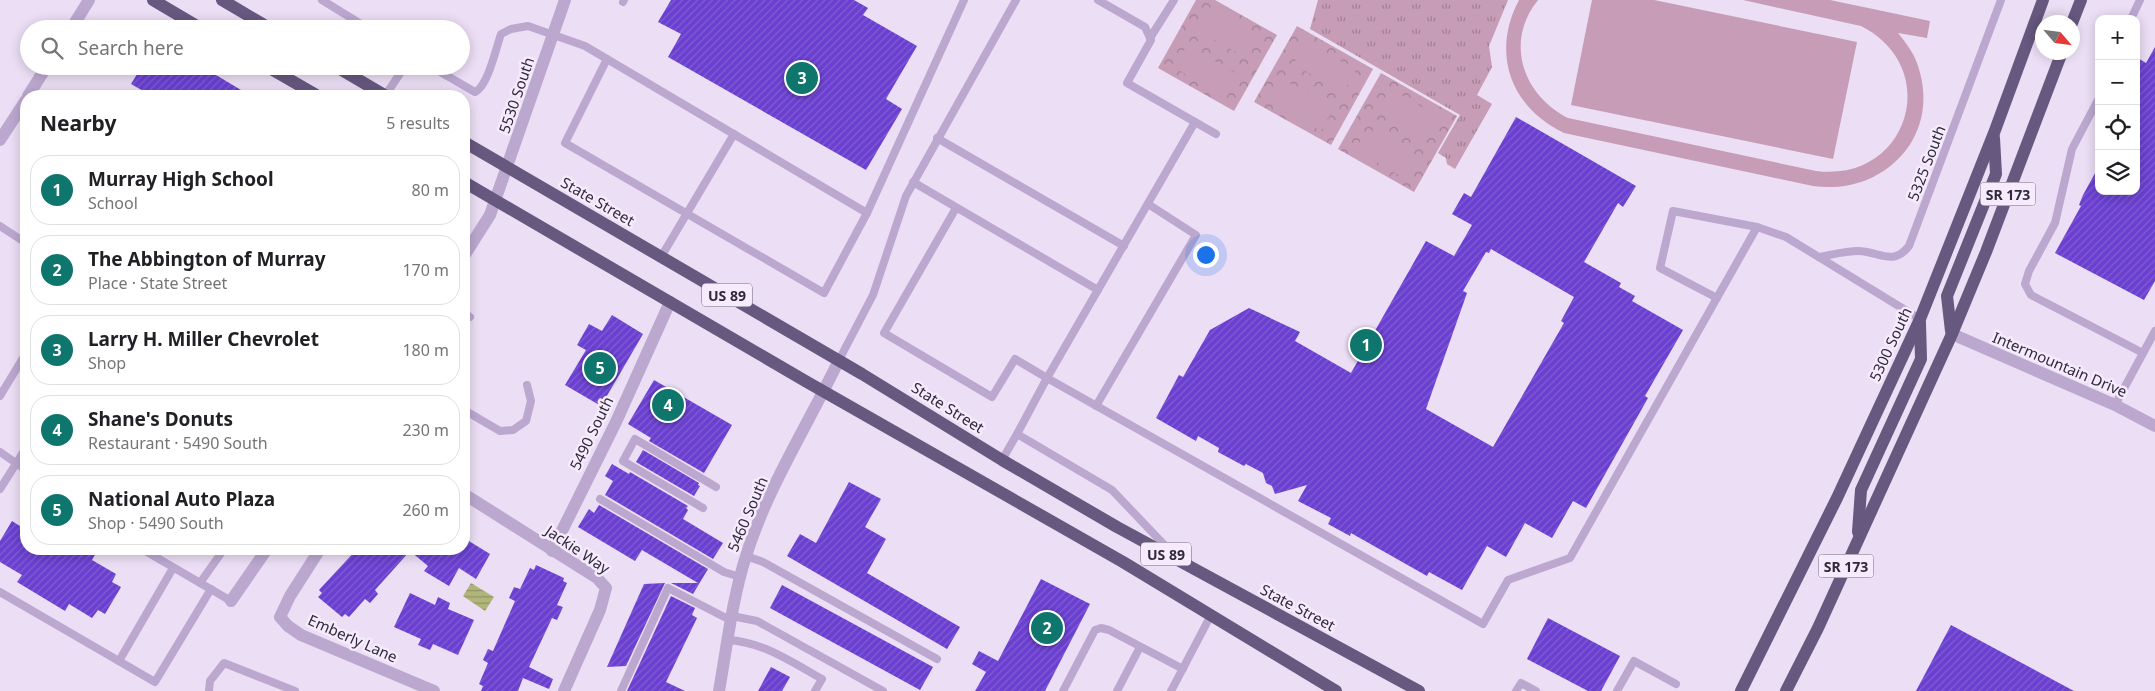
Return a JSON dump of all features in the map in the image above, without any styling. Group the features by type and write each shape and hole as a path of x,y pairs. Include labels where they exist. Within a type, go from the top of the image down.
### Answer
{"main road":[{"path":"153,0 187,20"},
{"path":"222,0 256,20"},
{"name":"5300 South","path":"1741,691 1837,498 1920,319 1994,134 2043,0"},
{"path":"2075,15 2081,0"},
{"name":"SR 173","path":"1786,691 1818,628 1952,334 2059,60"},
{"path":"282,75 308,90"},
{"path":"350,75 376,90"},
{"path":"1952,334 1947,296 1996,174 1994,134"},
{"name":"State Street","path":"470,146 839,360 1002,460 1182,564 1419,691"},
{"name":"US 89","path":"470,185 1123,562 1336,691"},
{"path":"1857,542 1861,490 1921,359 1920,319"}],"street":[{"path":"77,20 89,0"},
{"name":"5530 South","path":"470,247 490,215 496,200 565,0"},
{"path":"32,90 41,75"},
{"path":"0,140 20,109"},
{"name":"5490 South","path":"552,550 616,422 670,302"},
{"name":"Intermountain Drive","path":"1952,334 2115,405 2155,426"},
{"name":"5460 South","path":"719,691 740,577 746,556 768,501 839,360"},
{"name":"Jackie Way","path":"470,498 597,578 606,588 600,610 564,691"},
{"path":"231,601 263,555"},
{"name":"Emberly Lane","path":"316,555 290,596 280,617 288,626 301,635 434,691"}],"lane":[{"path":"322,0 354,20"},
{"path":"607,59 565,144 687,212 824,293 867,213 964,0"},
{"path":"839,360 873,295 906,196 1016,0"},
{"path":"1098,0 1145,27 1150,38"},
{"path":"1174,0 1150,38 1151,40 1127,83 1216,134"},
{"name":"5325 South","path":"1819,257 1859,251 1896,257 1904,254 1909,246 2001,0"},
{"path":"2132,15 2140,0"},
{"path":"446,75 475,92 479,90 484,82 501,34 511,28 528,26 586,46 867,213"},
{"path":"390,90 399,75"},
{"path":"2095,105 2072,149 2055,223 2029,271 2025,284 2032,296 2143,353"},
{"path":"1002,460 1047,378 1195,122"},
{"path":"661,256 734,134"},
{"path":"937,138 1124,246"},
{"path":"913,182 1098,290"},
{"path":"1096,406 1196,234 1148,204"},
{"path":"956,208 884,333 992,397 1015,360 1483,624 1508,580 1570,558 1757,226"},
{"path":"1717,298 1660,268 1673,211 1757,226 1786,237 1920,319"},
{"path":"0,226 20,239"},
{"path":"2115,405 2155,331"},
{"path":"0,396 20,363"},
{"path":"470,414 500,431 513,430 526,420 531,401 527,385"},
{"path":"1017,434 1112,490 1182,564"},
{"path":"702,508 623,461 635,439 716,487"},
{"path":"0,452 20,465"},
{"path":"0,489 20,458"},
{"path":"600,499 724,572 740,577"},
{"path":"152,555 231,601"},
{"path":"200,583 220,555"},
{"path":"746,556 763,562 937,659"},
{"path":"119,661 174,568"},
{"path":"622,691 668,588 732,618 757,621 883,691"},
{"path":"0,592 155,682 210,589"},
{"path":"1171,691 1211,614"},
{"path":"1063,691 1095,630 1101,628 1182,669"},
{"path":"728,640 760,645 822,679 815,691"},
{"path":"1117,691 1140,647"},
{"path":"1617,691 1634,661 1676,684"},
{"path":"209,691 210,681 224,663 294,691"},
{"path":"1516,691 1521,683 1536,691"}],"green space":[{"path":"1196,0 1215,0 1277,35 1234,111 1158,68"},
{"path":"1318,0 1508,0 1489,46 1492,67 1477,95 1492,104 1455,169 1447,164 1446,158 1438,153 1460,115 1310,29"},
{"path":"1519,0 1538,0 1528,16 1522,33 1521,50 1523,66 1530,82 1540,96 1552,108 1568,118 1816,171 1848,170 1874,159 1893,141 1904,119 1907,94 1902,68 1887,45 1861,26 1743,0 1830,0 1930,21 1927,38 1898,33 1912,52 1918,66 1923,92 1922,116 1914,138 1901,156 1883,171 1862,181 1839,187 1813,186 1564,133 1545,122 1530,109 1511,77 1507,59 1507,39 1511,20"},
{"path":"1592,0 1654,0 1857,42 1833,159 1571,105"},
{"path":"1210,7 1259,35 1246,58 1197,30"},
{"path":"1297,26 1373,69 1331,145 1254,102"},
{"path":"1306,42 1356,70 1343,93 1293,64"},
{"path":"1187,45 1237,74 1224,97 1175,68"},
{"path":"1381,73 1457,116 1414,192 1338,149"},
{"path":"1284,80 1334,108 1321,131 1271,103"},
{"path":"1390,89 1440,117 1427,140 1377,112"},
{"path":"1368,128 1417,156 1405,179 1355,150"}],"shaded area":[{"path":"471,583 494,597 485,611 463,596"}],"building":[{"path":"671,0 854,0 868,8 863,15 917,46 886,99 902,109 866,170 668,57 681,34 658,22"},
{"path":"2155,47 2155,281 2144,300 2055,253 2081,206 2079,205 2083,195 2095,173 2095,195 2140,195 2140,59 2146,63"},
{"path":"136,75 216,75 241,90 142,90 131,84"},
{"path":"1516,117 1636,186 1623,207 1618,203 1584,262 1621,283 1619,287 1635,296 1632,301 1683,330 1645,396 1648,398 1586,508 1573,501 1552,538 1525,523 1506,557 1487,546 1462,590 1429,572 1427,576 1351,533 1350,536 1328,524 1331,518 1298,501 1307,485 1275,494 1272,486 1266,483 1263,473 1246,464 1244,466 1218,452 1219,448 1198,436 1196,441 1156,418 1179,375 1183,377 1210,330 1249,308 1300,332 1295,341 1351,373 1426,241 1454,256 1472,225 1452,214 1464,193 1471,197","holes":["1491,249 1574,297 1561,321 1564,323 1493,447 1426,409 1467,293 1463,291 1486,252 1489,253"]},
{"path":"612,315 643,334 601,406 565,385 586,350 577,345 589,324 602,331"},
{"path":"654,380 732,425 704,473 649,441 651,438 628,424"},
{"path":"643,450 699,483 698,485 700,486 694,496 636,462"},
{"path":"612,464 629,474 630,472 688,506 683,519 723,543 713,559 605,495 613,481 605,476"},
{"path":"849,482 881,499 865,527 886,539 867,573 960,627 947,649 787,556 800,534 816,543"},
{"path":"599,505 708,569 693,594 671,583 698,583 642,550 635,561 578,527 589,509 594,513"},
{"path":"12,521 20,526 20,555 95,555 92,560 116,574 112,582 121,587 105,614 98,610 92,618 69,604 65,611 17,582 22,575 0,562 0,541"},
{"path":"470,542 490,554 476,579 459,568 449,586 424,571 428,566 415,555 470,555"},
{"path":"351,555 406,555 375,590 378,594 370,603 365,599 349,617 345,614 342,617 318,597 322,593 319,590"},
{"path":"536,565 564,578 563,581 567,583 557,605 563,607 557,620 552,618 529,667 553,679 549,689 523,678 518,691 481,691 483,686 479,684 488,663 483,660 488,649 493,651 515,601 509,598 514,587 520,589 530,568 534,570"},
{"path":"1041,579 1090,604 1045,691 975,691 986,672 972,664 979,651 998,661"},
{"path":"665,583 626,666 607,667 644,584"},
{"path":"782,585 933,667 920,690 770,608"},
{"path":"410,593 435,605 438,597 450,603 448,609 474,620 458,655 433,644 430,650 418,645 421,639 394,627"},
{"path":"671,596 695,608 692,615 697,618 666,682 685,691 627,691"},
{"path":"1548,618 1620,656 1601,691 1588,691 1527,659"},
{"path":"1951,625 2074,691 1916,691"},
{"path":"771,667 790,677 782,691 758,691"}],"place":[{"name":"Larry H. Miller Chevrolet","path":"802,78"},
{"name":"Murray High School","path":"1366,345"},
{"name":"National Auto Plaza","path":"600,368"},
{"name":"Shane's Donuts","path":"668,405"},
{"name":"The Abbington of Murray","path":"1047,628"}]}
